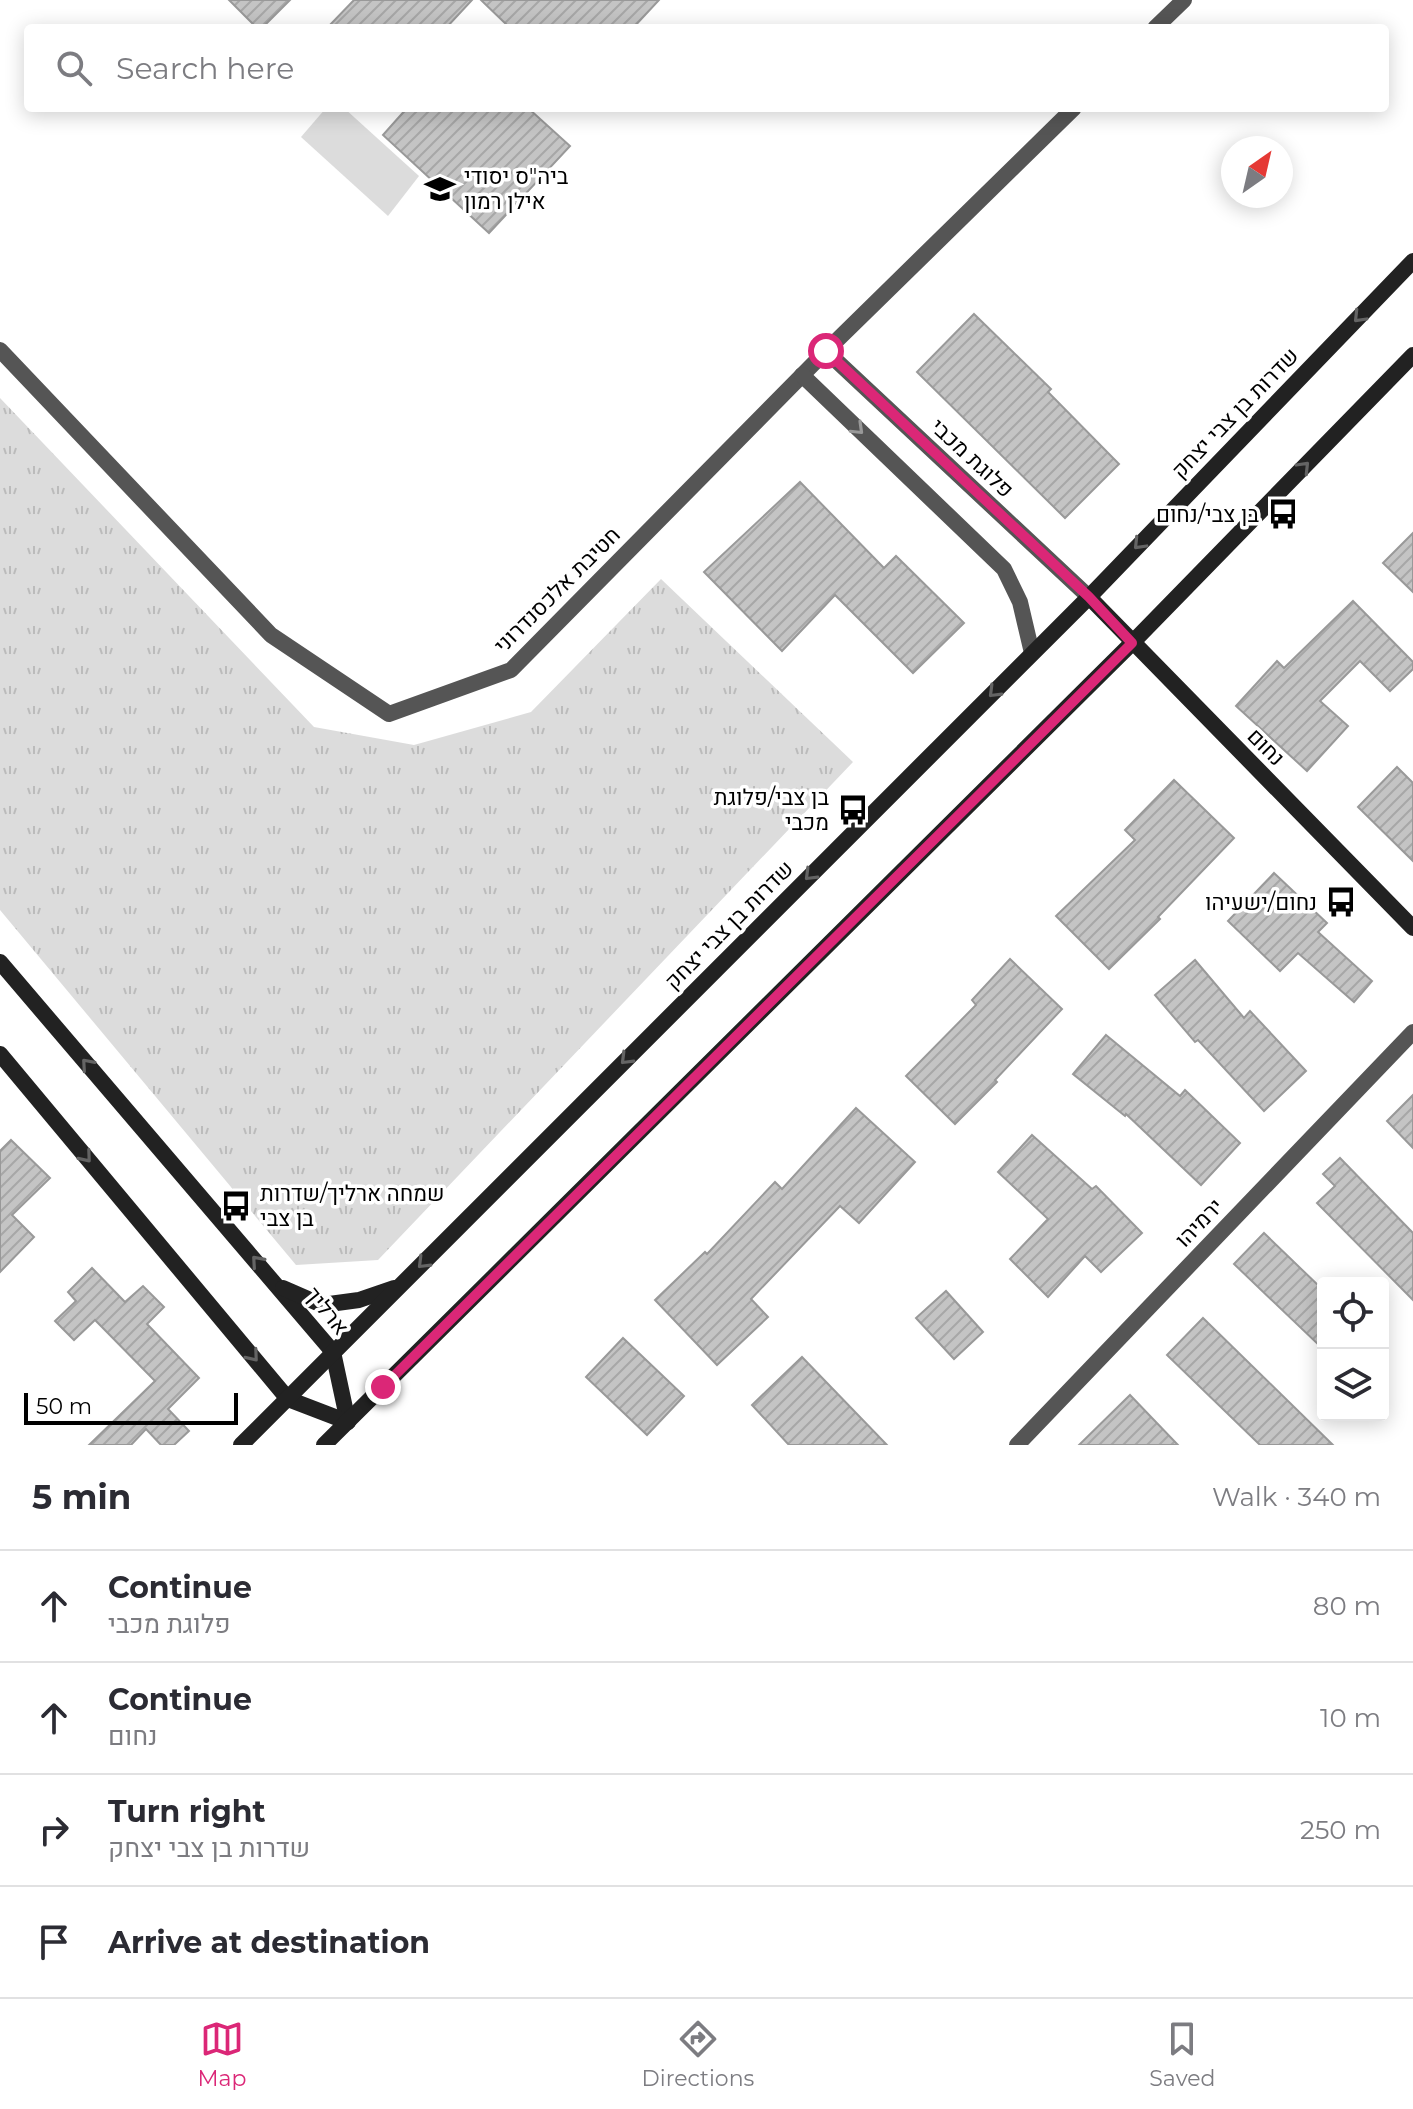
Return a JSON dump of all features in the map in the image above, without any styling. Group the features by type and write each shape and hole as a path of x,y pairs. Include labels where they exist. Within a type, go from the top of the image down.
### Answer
{"main road":[{"name":"שדרות בן צבי יצחק","path":"241,1445 1089,597 1413,261"},
{"path":"324,1445 1132,643 1413,355"},
{"name":"נחום","path":"1089,597 1413,928"},
{"name":"ארליך","path":"0,962 333,1352 348,1422"},
{"path":"0,1054 288,1399 348,1422"},
{"path":"279,1287 322,1305 359,1300 399,1286"}],"street":[{"path":"1159,24 1184,0"},
{"name":"חטיבת אלכסנדרוני","path":"0,350 271,635 389,714 511,670 826,351 1070,112"},
{"name":"פלוגת מכבי","path":"826,351 1089,597"},
{"path":"802,375 1004,569 1020,602 1032,653"},
{"name":"ירמיהו","path":"1017,1445 1413,1032"}],"green space":[{"path":"323,112 348,112 419,176 388,216 301,137"},
{"path":"0,398 314,727 414,745 531,712 661,579 853,762 378,1260 296,1265 0,910"}],"building":[{"path":"229,0 290,0 266,24 253,24"},
{"path":"354,0 472,0 450,24 331,24"},
{"path":"481,0 659,0 637,24 506,24"},
{"path":"403,112 532,112 570,146 489,233 383,135"},
{"path":"974,314 1051,389 1048,392 1119,464 1065,518 917,372"},
{"path":"800,482 884,568 896,556 964,623 913,673 835,595 782,651 704,572"},
{"path":"1413,533 1413,592 1383,563"},
{"path":"1353,601 1413,662 1413,669 1390,691 1360,661 1320,701 1348,726 1307,771 1236,706 1277,661 1284,668"},
{"path":"1397,767 1413,783 1413,861 1358,807"},
{"path":"1174,780 1234,838 1109,969 1056,916 1135,840 1125,830"},
{"path":"1274,873 1327,923 1318,932 1372,981 1354,1002 1298,953 1280,971 1228,921"},
{"path":"1010,959 1062,1009 955,1124 906,1076 976,1005 972,1000"},
{"path":"1195,960 1244,1018 1250,1011 1306,1071 1264,1111 1198,1040 1195,1042 1155,995"},
{"path":"1106,1035 1180,1096 1185,1090 1240,1143 1201,1185 1126,1114 1073,1074"},
{"path":"1413,1095 1413,1148 1387,1121"},
{"path":"856,1108 915,1162 859,1223 840,1206 751,1299 768,1317 717,1365 655,1300 705,1252 707,1254 775,1182 782,1189"},
{"path":"1032,1135 1092,1189 1096,1186 1142,1233 1101,1272 1085,1256 1048,1297 1010,1259 1048,1219 998,1172"},
{"path":"11,1140 50,1178 12,1215 34,1237 0,1272 0,1151"},
{"path":"1340,1158 1413,1233 1413,1300 1317,1203 1335,1186 1323,1174"},
{"path":"1264,1233 1317,1284 1317,1343 1234,1264"},
{"path":"92,1268 125,1302 143,1286 164,1307 147,1324 199,1378 168,1409 189,1431 174,1445 161,1445 146,1429 131,1445 89,1445 155,1381 95,1320 74,1340 55,1321 76,1301 68,1292"},
{"path":"946,1291 983,1332 954,1359 916,1318"},
{"path":"1203,1318 1333,1445 1260,1445 1167,1355"},
{"path":"623,1338 684,1396 647,1435 586,1377"},
{"path":"802,1357 887,1445 789,1445 752,1405"},
{"path":"1130,1395 1178,1445 1079,1445"}],"place":[{"name":"ביה\"ס יסודי אילן רמון","path":"440,189"},
{"name":"בן צבי/נחום","path":"1283,514"},
{"name":"בן צבי/פלוגת מכבי","path":"853,810"},
{"name":"נחום/ישעיהו","path":"1341,902"},
{"name":"שמחה ארליך/שדרות בן צבי","path":"236,1206"}],"route":[{"path":"383,1387 1132,643 1089,597 826,351"}]}
